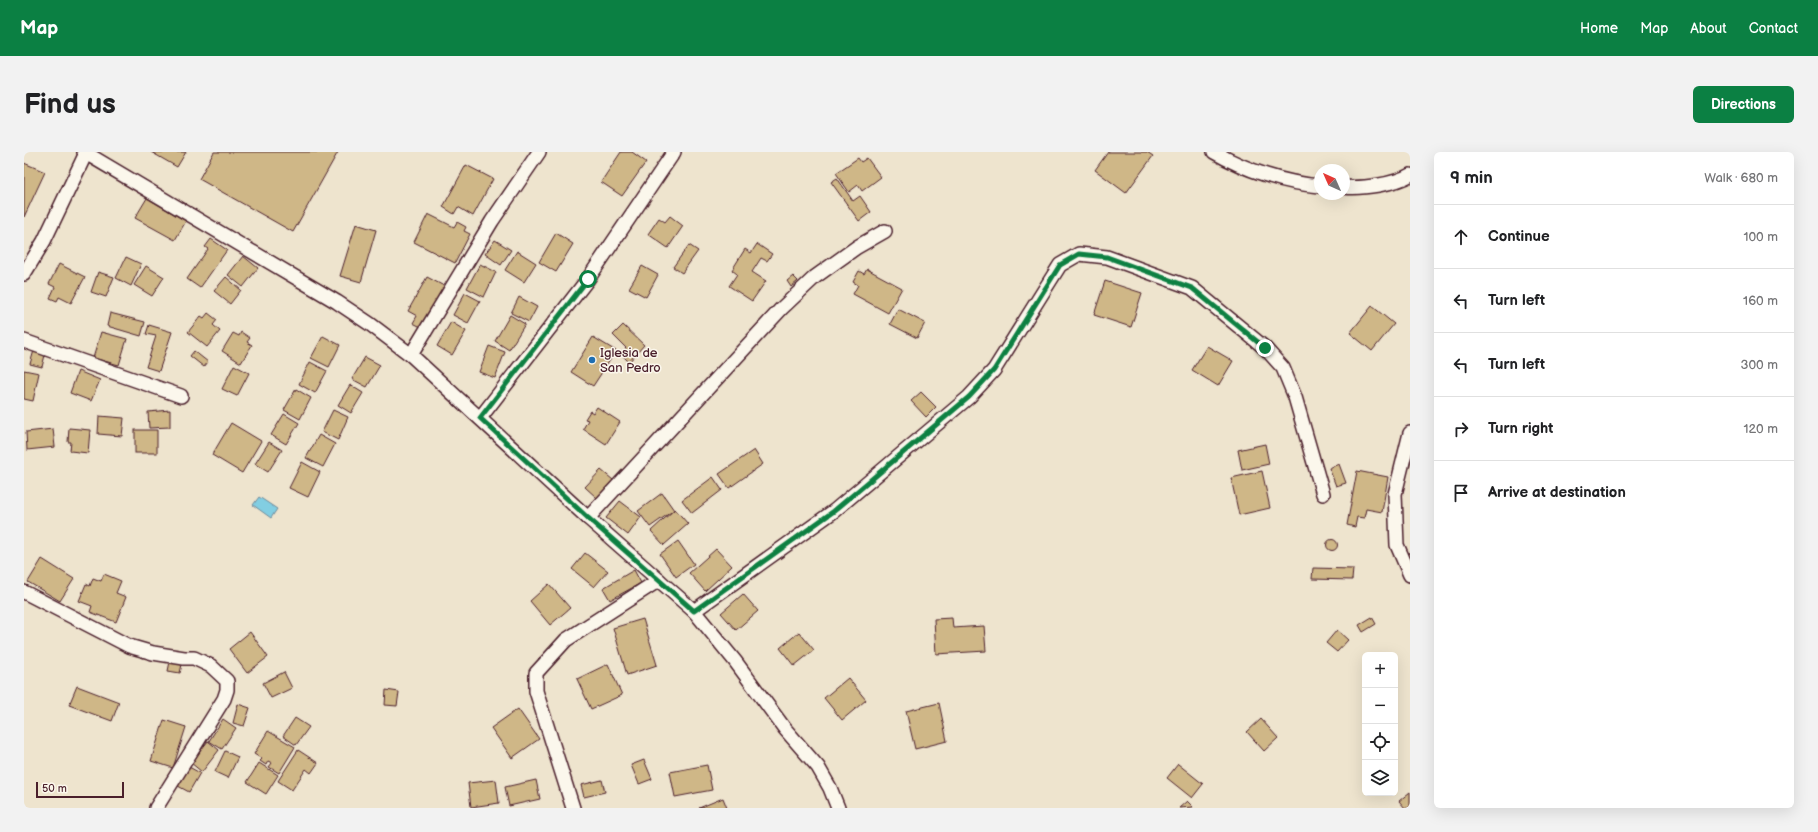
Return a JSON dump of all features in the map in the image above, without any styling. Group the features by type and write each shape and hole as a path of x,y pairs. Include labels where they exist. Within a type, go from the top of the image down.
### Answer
{"street":[{"path":"411,355 492,221 539,152"},
{"path":"480,418 588,279 674,152"},
{"path":"1214,152 1228,160 1276,178 1314,185"},
{"path":"24,274 44,241 85,153 337,302 370,324 411,355 588,518 694,611 735,661 785,729 818,767 830,788 838,808"},
{"path":"1350,188 1356,188 1403,179 1410,175"},
{"path":"588,518 781,309 815,277 857,247 884,231"},
{"path":"694,611 834,511 969,397 994,370 1060,265 1079,254 1107,257 1192,288 1265,348 1283,368 1295,396 1324,494"},
{"path":"24,341 180,396"},
{"path":"1410,433 1395,494 1397,545 1410,575"},
{"path":"573,808 536,691 536,673 566,640 659,580"},
{"path":"24,592 129,646 153,653 184,658 194,658 211,666 227,681 228,690 224,699 156,808"}],"water":[{"path":"259,497 277,509 271,518 253,505"}],"building":[{"path":"151,152 186,152 177,167"},
{"path":"214,152 338,152 293,232 199,179"},
{"path":"621,152 632,152 646,162 622,196 601,182"},
{"path":"1108,152 1147,152 1153,156 1126,193 1095,170"},
{"path":"858,158 861,162 867,158 881,177 862,191 858,185 849,192 836,173"},
{"path":"24,163 45,172 24,217"},
{"path":"466,165 493,179 473,216 458,207 454,214 443,207"},
{"path":"837,178 853,201 860,196 871,212 859,221 831,182"},
{"path":"147,198 186,221 175,240 135,218"},
{"path":"428,214 454,227 457,222 466,227 464,231 470,234 455,263 414,242"},
{"path":"670,216 683,226 668,248 648,234 659,218 665,222"},
{"path":"356,224 376,230 361,282 340,276"},
{"path":"556,233 573,244 556,272 539,262"},
{"path":"211,239 227,250 200,288 187,279 208,249 205,247"},
{"path":"495,240 511,250 501,265 485,254"},
{"path":"757,244 772,254 767,261 761,258 752,272 766,281 752,301 729,286 737,274 732,270 745,249 751,253"},
{"path":"689,245 698,251 682,273 673,267"},
{"path":"517,251 536,263 524,282 505,270"},
{"path":"243,256 258,268 243,287 228,275"},
{"path":"126,257 141,264 131,286 116,278"},
{"path":"59,264 85,277 71,303 59,297 57,301 50,298 55,287 49,284"},
{"path":"480,264 496,272 484,297 467,288"},
{"path":"146,266 164,277 152,296 134,285"},
{"path":"642,266 658,275 646,297 629,288"},
{"path":"867,269 902,288 888,313 853,294 858,285 853,282 859,271 864,274"},
{"path":"98,272 114,277 106,297 91,292"},
{"path":"793,276 798,281 791,287 787,281"},
{"path":"226,277 241,290 230,304 214,291"},
{"path":"427,277 444,286 421,327 413,323 417,316 408,311"},
{"path":"1105,281 1142,293 1131,327 1094,315"},
{"path":"465,293 480,301 468,323 453,315"},
{"path":"519,297 537,307 529,322 511,313"},
{"path":"1372,306 1394,324 1372,351 1350,333"},
{"path":"898,309 925,323 917,338 890,324"},
{"path":"110,313 145,322 141,336 107,326"},
{"path":"208,313 217,320 213,325 220,331 207,347 188,332 201,316 204,318"},
{"path":"510,315 525,324 509,350 495,341"},
{"path":"451,322 466,331 452,355 437,346"},
{"path":"149,325 172,332 159,371 146,367 156,336 146,334"},
{"path":"623,325 644,345 629,362 621,354 626,348 613,335"},
{"path":"101,332 127,339 119,365 93,358"},
{"path":"241,332 250,338 247,342 252,345 241,363 222,351 233,333 239,336"},
{"path":"323,336 340,345 329,367 311,358"},
{"path":"593,337 616,351 593,386 571,372"},
{"path":"489,346 505,352 495,378 479,372"},
{"path":"1207,346 1233,361 1218,386 1192,370"},
{"path":"35,347 46,351 42,367 30,364"},
{"path":"194,351 208,362 204,367 190,356"},
{"path":"365,357 380,365 367,387 352,379"},
{"path":"310,362 327,371 315,393 299,384"},
{"path":"234,365 249,373 237,396 222,389"},
{"path":"24,370 39,373 33,401 24,399"},
{"path":"78,371 100,380 91,401 70,393"},
{"path":"350,385 363,393 351,413 338,405"},
{"path":"296,389 311,398 300,419 284,410"},
{"path":"921,392 936,407 926,417 911,401"},
{"path":"597,407 620,422 606,444 583,429 588,420 585,419 590,411 593,413"},
{"path":"170,410 170,427 149,428 148,412"},
{"path":"333,410 348,417 338,440 322,432"},
{"path":"284,414 299,423 286,444 271,435"},
{"path":"99,416 124,418 122,436 98,434"},
{"path":"231,423 261,441 242,473 212,455"},
{"path":"69,428 90,430 88,453 70,451 71,442 68,442"},
{"path":"53,429 55,447 27,450 26,432"},
{"path":"135,430 157,430 157,453 135,453"},
{"path":"319,435 335,444 323,467 306,458"},
{"path":"269,442 282,450 268,472 255,464"},
{"path":"1265,444 1269,464 1242,470 1238,450"},
{"path":"754,450 763,464 729,488 719,474"},
{"path":"302,462 320,472 308,497 289,488"},
{"path":"1339,464 1346,483 1336,486 1329,468"},
{"path":"601,470 613,480 597,498 585,487"},
{"path":"1262,471 1270,508 1239,515 1231,478"},
{"path":"1357,471 1388,477 1382,512 1366,509 1364,518 1357,517 1355,527 1347,525"},
{"path":"713,477 722,490 692,513 682,500"},
{"path":"662,493 674,510 650,527 638,511"},
{"path":"620,501 641,517 628,535 606,518"},
{"path":"675,509 688,524 664,545 651,531"},
{"path":"1332,539 1336,541 1338,545 1336,549 1332,551 1328,549 1326,545 1328,541"},
{"path":"678,541 694,564 676,577 660,554"},
{"path":"716,549 732,566 705,591 689,573"},
{"path":"585,553 608,571 594,587 572,569"},
{"path":"42,559 74,579 60,601 28,582"},
{"path":"1313,568 1353,569 1352,580 1312,579"},
{"path":"634,570 641,583 610,600 603,588"},
{"path":"104,574 121,581 116,593 126,597 116,622 90,612 92,606 79,601 86,584 90,586 93,578 101,581"},
{"path":"549,584 570,608 550,625 530,601"},
{"path":"743,594 758,611 736,630 721,613"},
{"path":"1372,617 1376,624 1363,632 1359,625"},
{"path":"952,618 953,628 984,626 986,651 936,654 934,619"},
{"path":"643,619 657,665 627,675 613,628"},
{"path":"1337,630 1348,640 1337,652 1326,643"},
{"path":"250,632 268,657 247,673 229,649"},
{"path":"799,632 814,650 794,666 780,648"},
{"path":"171,657 183,660 180,673 168,671"},
{"path":"608,664 622,695 591,709 577,679"},
{"path":"284,672 292,688 271,698 263,683"},
{"path":"848,678 866,700 842,720 824,698"},
{"path":"77,686 119,702 112,721 69,705"},
{"path":"386,690 399,692 397,706 385,705"},
{"path":"939,703 947,741 915,749 906,711"},
{"path":"238,704 250,708 244,726 233,723"},
{"path":"518,709 539,739 512,758 491,728"},
{"path":"295,718 309,727 296,745 283,736"},
{"path":"223,719 236,728 222,749 209,741"},
{"path":"1261,719 1278,738 1264,751 1247,732"},
{"path":"164,720 186,727 173,768 151,761"},
{"path":"268,731 295,747 279,773 269,767 272,763 268,761 266,765 260,761 262,759 254,754"},
{"path":"208,741 219,750 202,772 191,763"},
{"path":"298,750 318,763 311,773 306,769 292,790 278,781"},
{"path":"225,751 238,757 228,778 215,772"},
{"path":"644,760 652,779 639,784 631,765"},
{"path":"259,763 278,775 266,794 247,782"},
{"path":"1178,764 1203,784 1192,798 1167,778"},
{"path":"707,765 712,790 675,797 670,772"},
{"path":"189,767 200,773 189,792 178,786"},
{"path":"496,780 499,803 471,807 468,783"},
{"path":"536,780 540,799 509,806 505,787"},
{"path":"602,780 605,792 584,797 581,785"},
{"path":"1410,792 1410,808 1405,808 1399,801"},
{"path":"723,798 727,808 699,808"},
{"path":"1187,801 1193,807 1179,808"}],"place":[{"name":"Iglesia de San Pedro","path":"592,360"}],"route":[{"path":"588,279 480,418 588,518 694,611 834,511 969,397 994,370 1060,265 1079,254 1107,257 1192,288 1265,348"}]}
